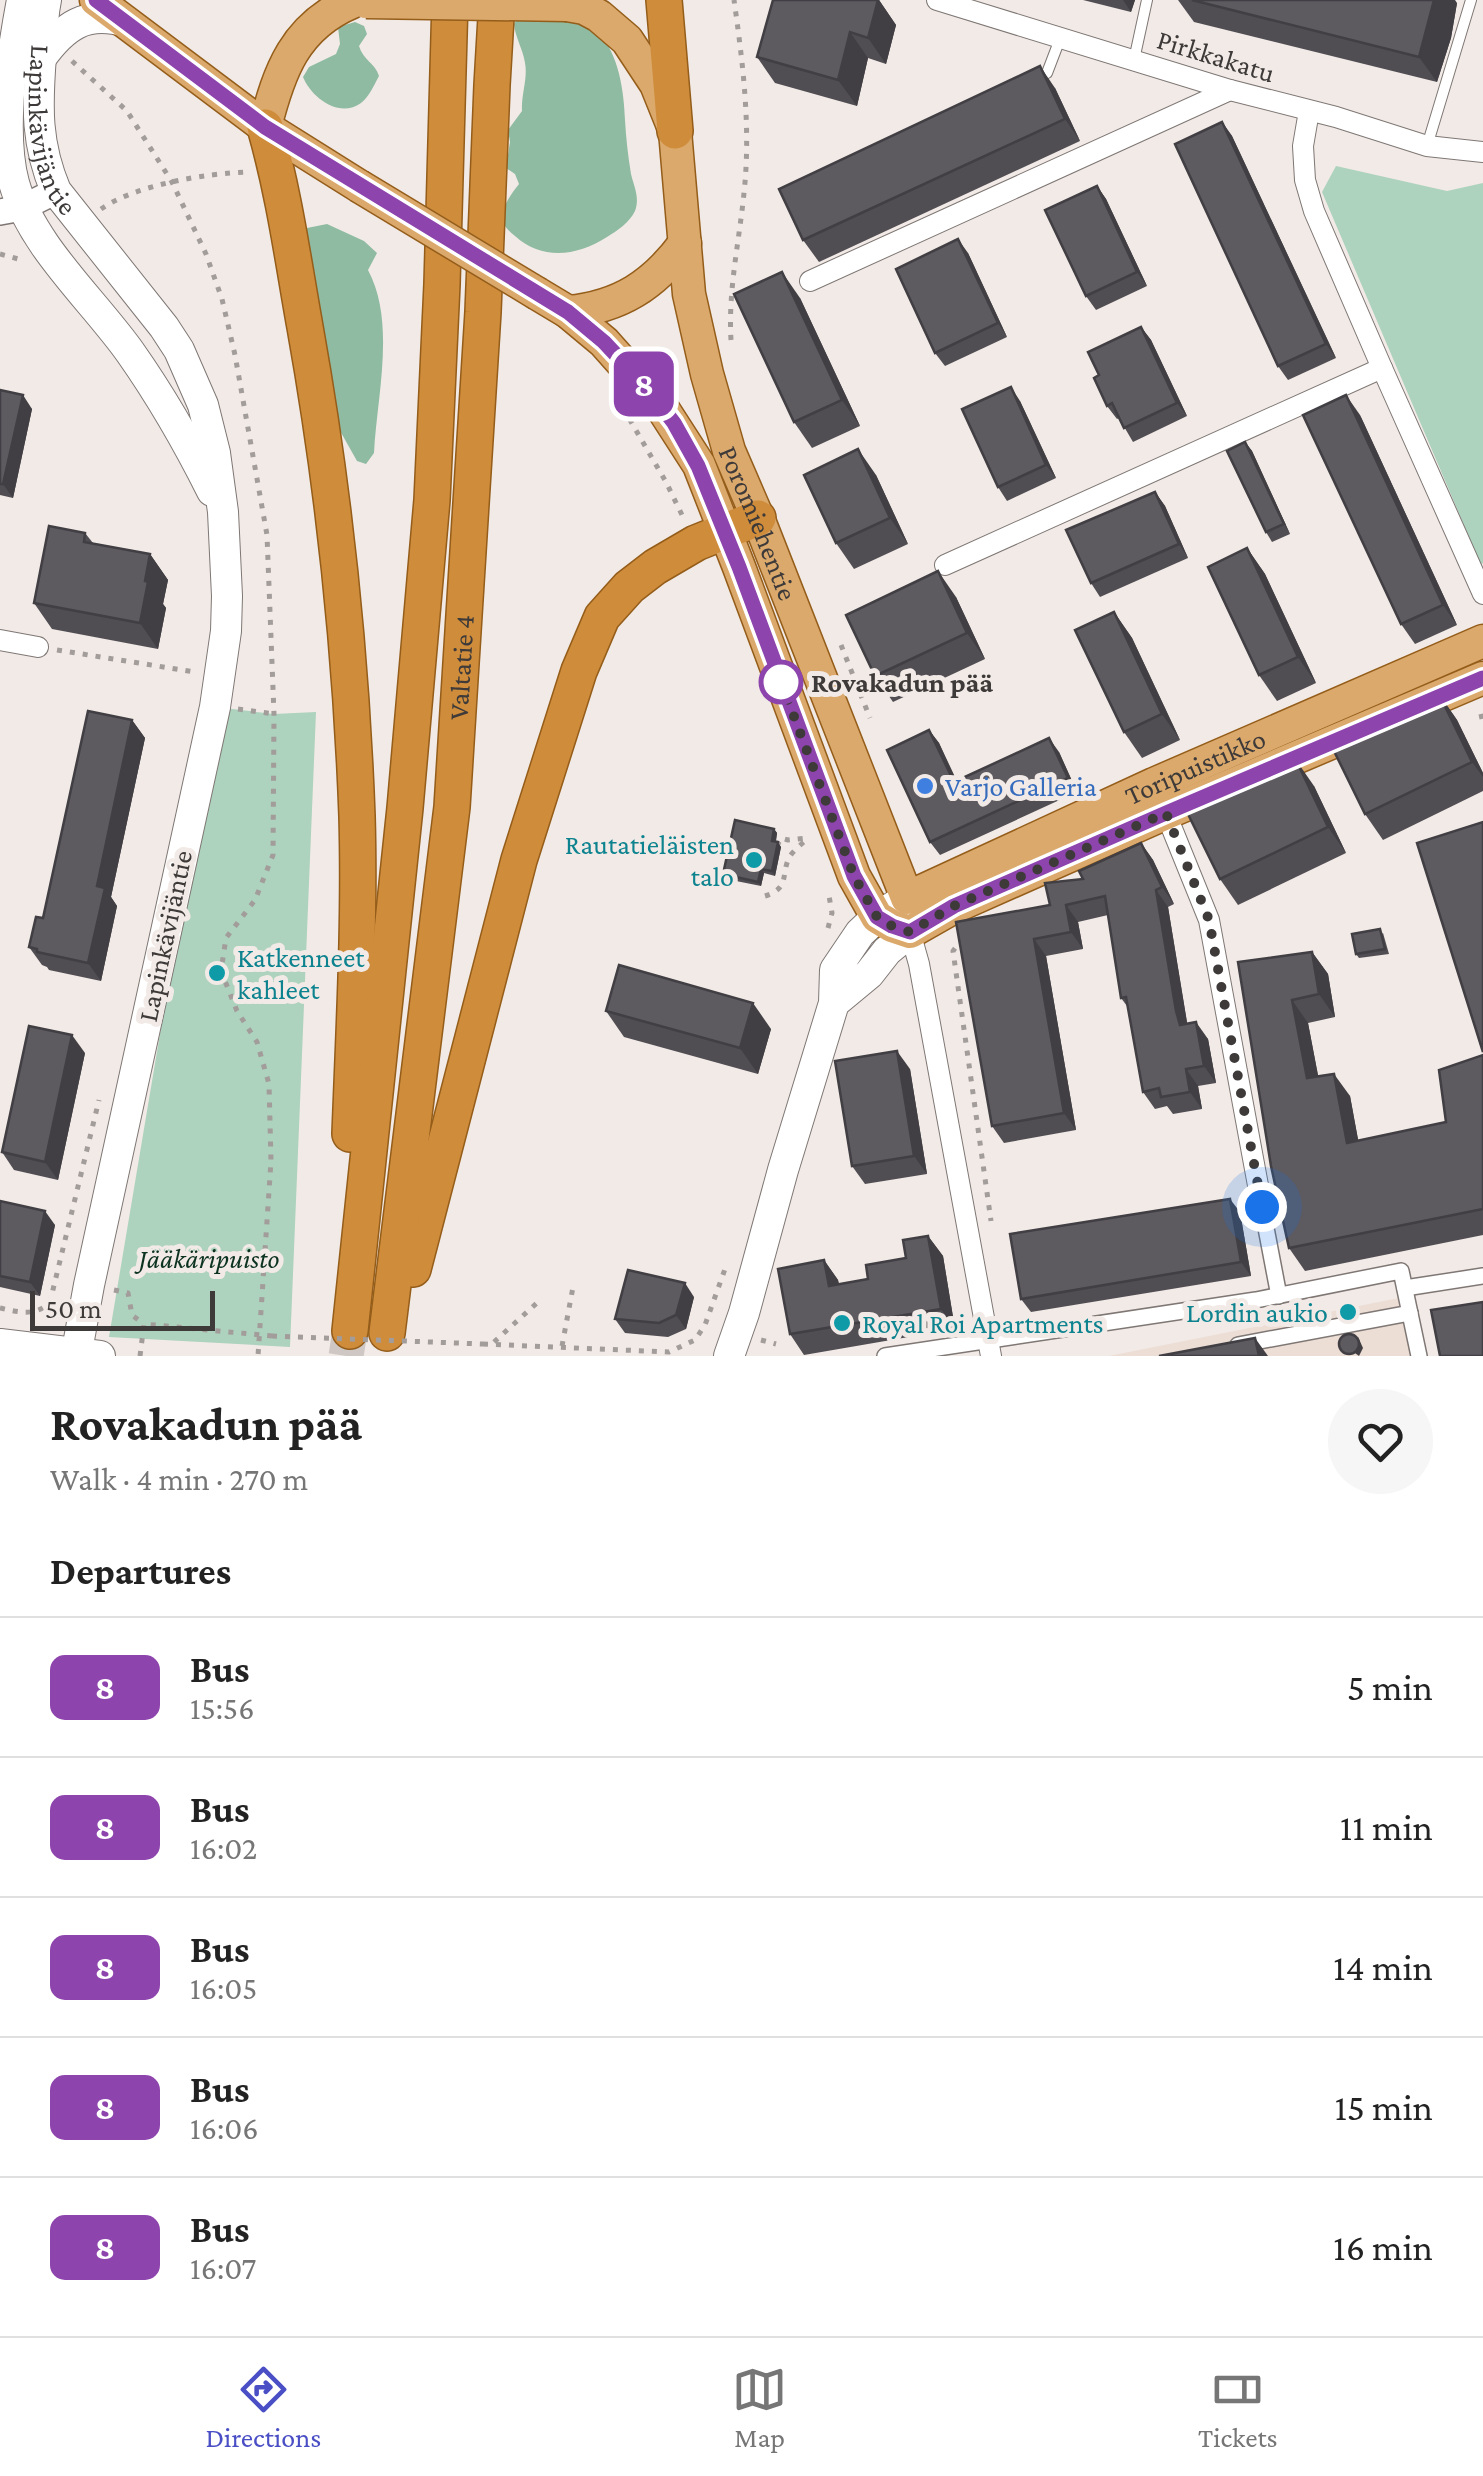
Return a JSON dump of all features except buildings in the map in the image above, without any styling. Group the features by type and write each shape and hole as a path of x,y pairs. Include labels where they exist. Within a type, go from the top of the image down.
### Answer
{"highway":[{"name":"Valtatie 4","path":"346,1344 405,808 432,500 450,0"},
{"name":"Valtatie 4","path":"498,0 452,807 392,1333 519,860 579,671 602,617 628,587 696,543 726,532"},
{"path":"664,0 675,131"},
{"path":"265,127 278,171 322,425 350,674 357,819 346,1344"},
{"path":"726,532 758,518"}],"main road":[{"name":"Lapinkävijäntie","path":"22,0 8,134 14,181 11,210 58,261 130,352 187,442 222,512"},
{"name":"Lapinkävijäntie","path":"46,0 54,58 38,91 45,165 56,191 164,326 203,405 222,512 226,631 215,706 89,1284 84,1355"},
{"name":"Poromiehentie","path":"96,0 265,127 568,312 604,342 648,389 674,423 698,466 845,854 877,917"},
{"path":"265,127 274,90 304,34 321,18 350,1"},
{"name":"Poromiehentie","path":"350,1 584,8 627,40 656,84 675,131 689,294 729,450 907,898 910,932"},
{"path":"54,58 66,29 84,20 112,18 126,22"},
{"path":"568,312 590,310 634,292 670,263 685,243"},
{"name":"Toripuistikko","path":"910,932 1160,798 1483,641"},
{"name":"Toripuistikko","path":"907,898 1160,798 1483,678"},
{"path":"730,1356 834,1002 836,970 860,933 907,898"},
{"path":"877,917 910,932"},
{"path":"834,1002 869,974 887,951 910,932"},
{"path":"0,1344 84,1355"}],"street":[{"name":"Pirkkakatu","path":"937,0 1428,146 1483,152"},
{"path":"810,281 1230,90"},
{"path":"1309,112 1303,146 1314,211 1483,594"},
{"path":"11,210 56,191"},
{"path":"944,565 1382,368"},
{"path":"0,640 38,647"},
{"path":"1160,798 1209,920 1280,1296"},
{"path":"910,932 989,1348"},
{"path":"885,1356 989,1348 1280,1296 1403,1280 1483,1276"},
{"path":"1403,1280 1420,1356"},
{"path":"1214,1350 1410,1312"}],"lane":[{"path":"1134,60 1147,0"},
{"path":"1428,146 1471,0"},
{"path":"1030,81 1047,73 1060,38"}],"path":[{"path":"731,344 729,311 747,138 744,67 734,0"},
{"path":"54,58 127,111 172,182 113,200"},
{"path":"0,254 31,262"},
{"path":"729,311 745,305"},
{"path":"621,405 666,482"},
{"path":"836,632 870,720"},
{"path":"38,647 202,673"},
{"path":"258,1356 271,1161 269,1084 257,1042 237,1011 221,971 226,938 255,900 274,855 274,714"},
{"path":"1482,714 1483,724"},
{"path":"766,896 776,893 784,884 790,857 808,838 781,838 777,846"},
{"path":"828,888 832,913 828,929"},
{"path":"966,934 953,951 992,1222"},
{"path":"562,1346 573,1287"},
{"path":"492,1344 538,1302"},
{"path":"0,1308 24,1313"},
{"path":"140,1356 144,1324 260,1336 562,1346 669,1354 695,1340 705,1325"}],"shaded area":[{"path":"1399,1298 1411,1356 1109,1356"}],"green space":[{"path":"564,14 598,33 616,62 637,201 633,215 615,232 584,248 560,253 526,244 502,218 519,184 515,174 506,168 508,130 522,111 526,75 514,24 520,15"},
{"path":"355,22 364,26 367,34 359,46 379,76 361,103 344,109 319,98 303,77 309,67 336,54 340,44 338,27"},
{"path":"1336,166 1447,191 1483,183 1481,565 1322,192"},
{"path":"327,224 364,241 377,253 368,270 381,313 383,360 374,453 366,464 357,461 339,429 302,241 307,228"},
{"name":"Jääkäripuisto","path":"215,707 274,714 316,712 290,1347 109,1337"}],"tunnel":[{"path":"346,1356 350,1331"}],"bus line":[{"name":"8","path":"96,0 265,127 568,312 604,342 648,389 674,423 698,466 854,876 877,917 892,926 910,932 954,906 1483,678"}],"place":[{"name":"Rovakadun pää","path":"781,682"},
{"name":"Varjo Galleria","path":"925,786"},
{"name":"Rautatieläisten talo","path":"754,860"},
{"name":"Katkenneet kahleet","path":"217,973"},
{"name":"Lordin aukio","path":"1348,1312"},
{"name":"Royal Roi Apartments","path":"842,1323"}],"route":[{"path":"781,682 778,674 854,876 877,917 892,926 910,932 954,906 1166,813 1209,920 1262,1207"}]}
